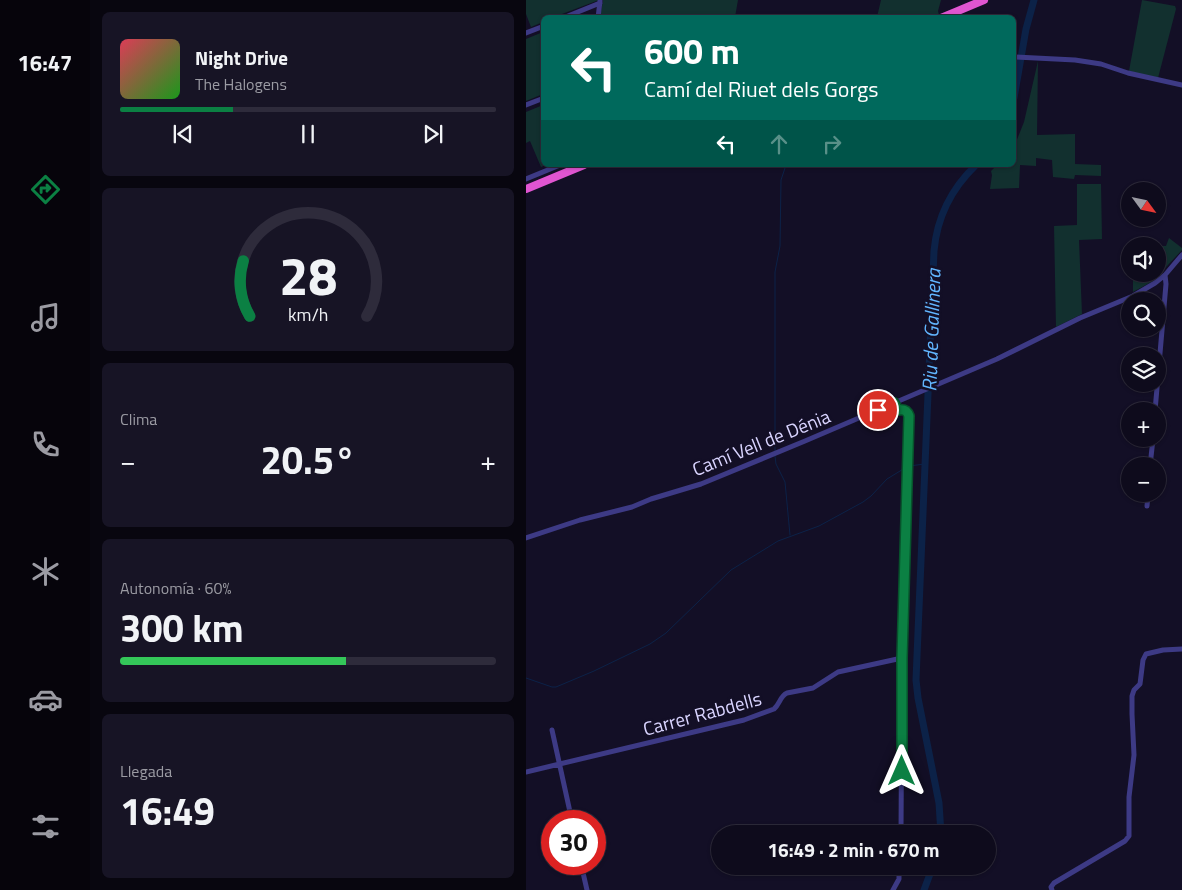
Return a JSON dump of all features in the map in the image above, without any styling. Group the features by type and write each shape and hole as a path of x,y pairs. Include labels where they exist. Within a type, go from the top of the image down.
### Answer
{"highway":[{"path":"949,15 984,0"},
{"path":"526,189 579,167"}],"street":[{"path":"570,15 600,1"},
{"path":"598,15 600,1"},
{"path":"526,33 541,27"},
{"path":"1016,57 1084,62 1182,84"},
{"path":"526,105 541,99"},
{"path":"526,179 555,167"},
{"name":"Camí Vell de Dénia","path":"1166,273 1182,255"},
{"name":"Camí Vell de Dénia","path":"526,538 580,520 632,507 700,484 768,457 1024,347 1088,314 1133,296 1156,282"},
{"path":"1156,402 1166,282"},
{"path":"894,403 898,410"},
{"path":"878,410 903,409 907,411 909,416 902,658 901,825"},
{"path":"1147,502 1147,506"},
{"path":"1052,890 1051,887 1054,883 1125,841 1129,836 1129,797 1134,755 1133,692 1140,684 1143,660 1146,654 1163,650 1182,649"},
{"name":"Carrer Rabdells","path":"526,772 737,722 774,709 783,695 813,688 833,674 902,658"},
{"path":"552,730 569,810"},
{"path":"584,875 587,890"},
{"path":"893,890 899,875"}],"green space":[{"path":"526,0 599,0 559,15 541,15 541,23 531,27 526,14"},
{"path":"603,0 738,0 735,15 600,15"},
{"path":"881,0 941,0 938,11 939,15 877,15"},
{"path":"1142,0 1175,6 1176,9 1158,78 1129,71"},
{"path":"541,33 541,95 526,101 526,39"},
{"path":"1038,61 1037,135 1075,134 1075,164 1101,165 1101,176 1075,175 1074,179 1053,177 1052,160 1036,158 1036,166 1020,165 1019,188 990,189 991,171 995,167 1016,167 1016,142 1024,122"},
{"path":"541,106 541,167 530,141 526,143 526,112"},
{"path":"1077,184 1101,184 1102,239 1079,240 1082,314 1056,327 1054,226 1077,225"},
{"path":"1169,238 1182,250 1166,267 1166,246"},
{"path":"1133,282 1151,282 1133,292"}],"waterway":[{"name":"Riu de Gallinera","path":"1016,86 1026,29 1034,0"},
{"path":"775,452 775,272 780,246 781,180 785,167"},
{"name":"Riu de Gallinera","path":"940,825 939,803 916,680 934,251 938,226 947,204 960,183 974,167"},
{"path":"775,456 776,464 785,482 790,535"},
{"path":"909,466 925,464"},
{"path":"526,678 556,687 650,644 666,633 731,570 778,541 819,526 863,502 887,479 905,468"},
{"name":"Riu de Gallinera","path":"924,890 930,875"}],"route":[{"path":"878,410 894,403 898,410 903,409 907,411 909,416 902,658 902,771"}]}
